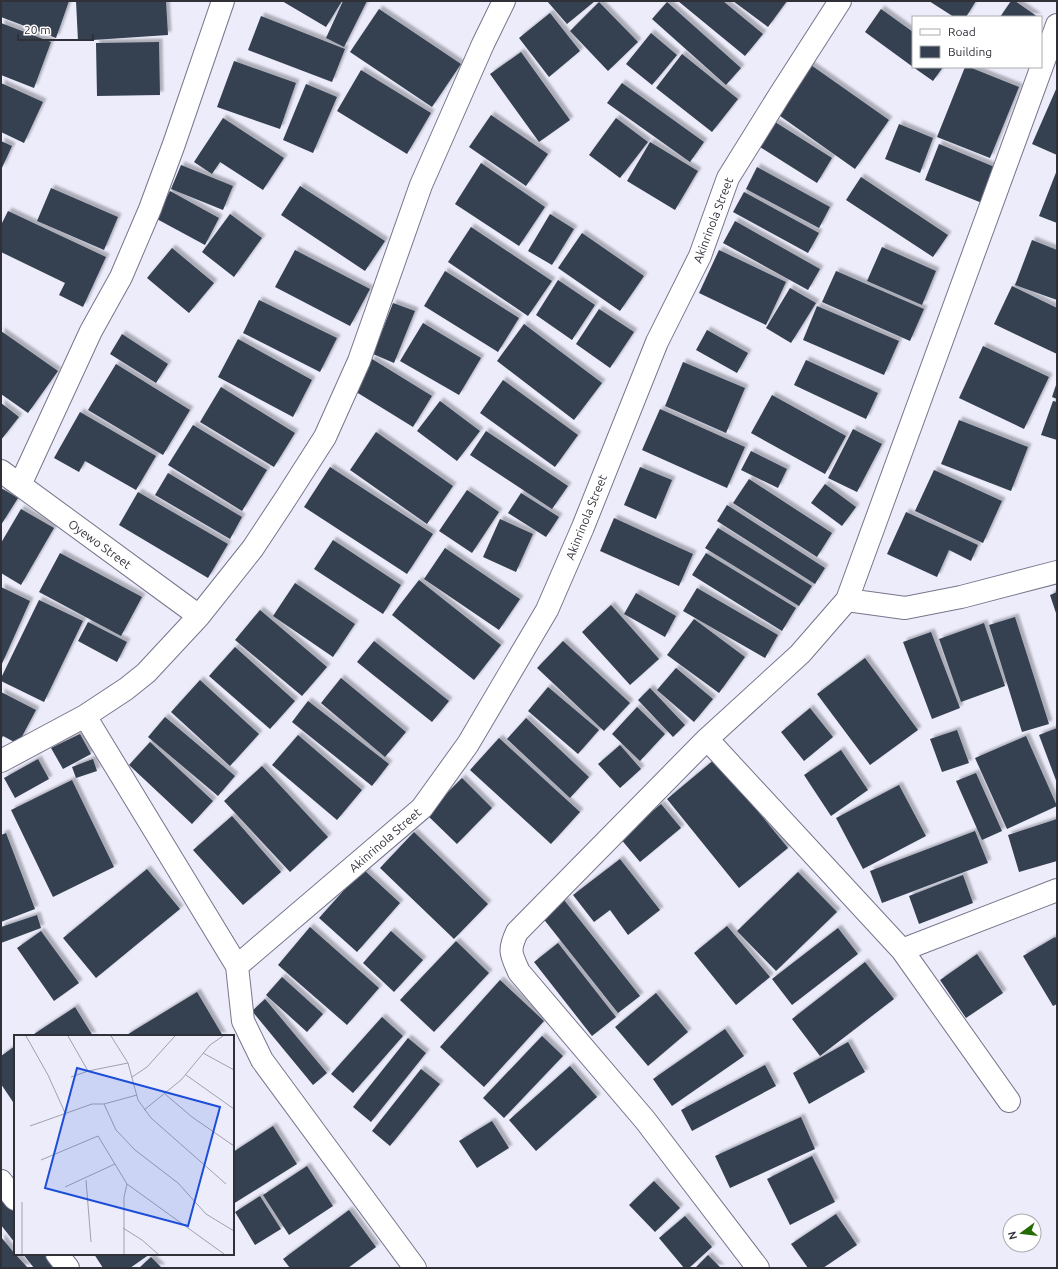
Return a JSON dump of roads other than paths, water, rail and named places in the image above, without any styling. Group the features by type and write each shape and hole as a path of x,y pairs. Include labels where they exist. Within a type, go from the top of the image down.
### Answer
{"street":[{"path":"20,485 92,331 122,277 150,209 174,144 223,1"},
{"path":"1,761 85,716 126,689 146,673 199,616 252,548 286,498 325,437 359,361 421,185 483,44 504,1"},
{"name":"Akinrinola Street","path":"237,966 422,808 468,744 546,610 583,527 658,342 700,256 728,178 840,1"},
{"path":"1042,66 1057,25"},
{"path":"758,1268 645,1120 519,972 512,956 511,944 517,932 707,739 800,654 847,600 1041,68"},
{"name":"Oyewo Street","path":"1,471 199,616"},
{"path":"847,600 905,608 961,597 1057,572"},
{"path":"85,716 237,966 243,1021 262,1060 406,1265"},
{"path":"707,739 902,950 1009,1101"},
{"path":"902,950 1057,890"},
{"path":"1,1181 14,1198"},
{"path":"58,1255 68,1268"}]}
